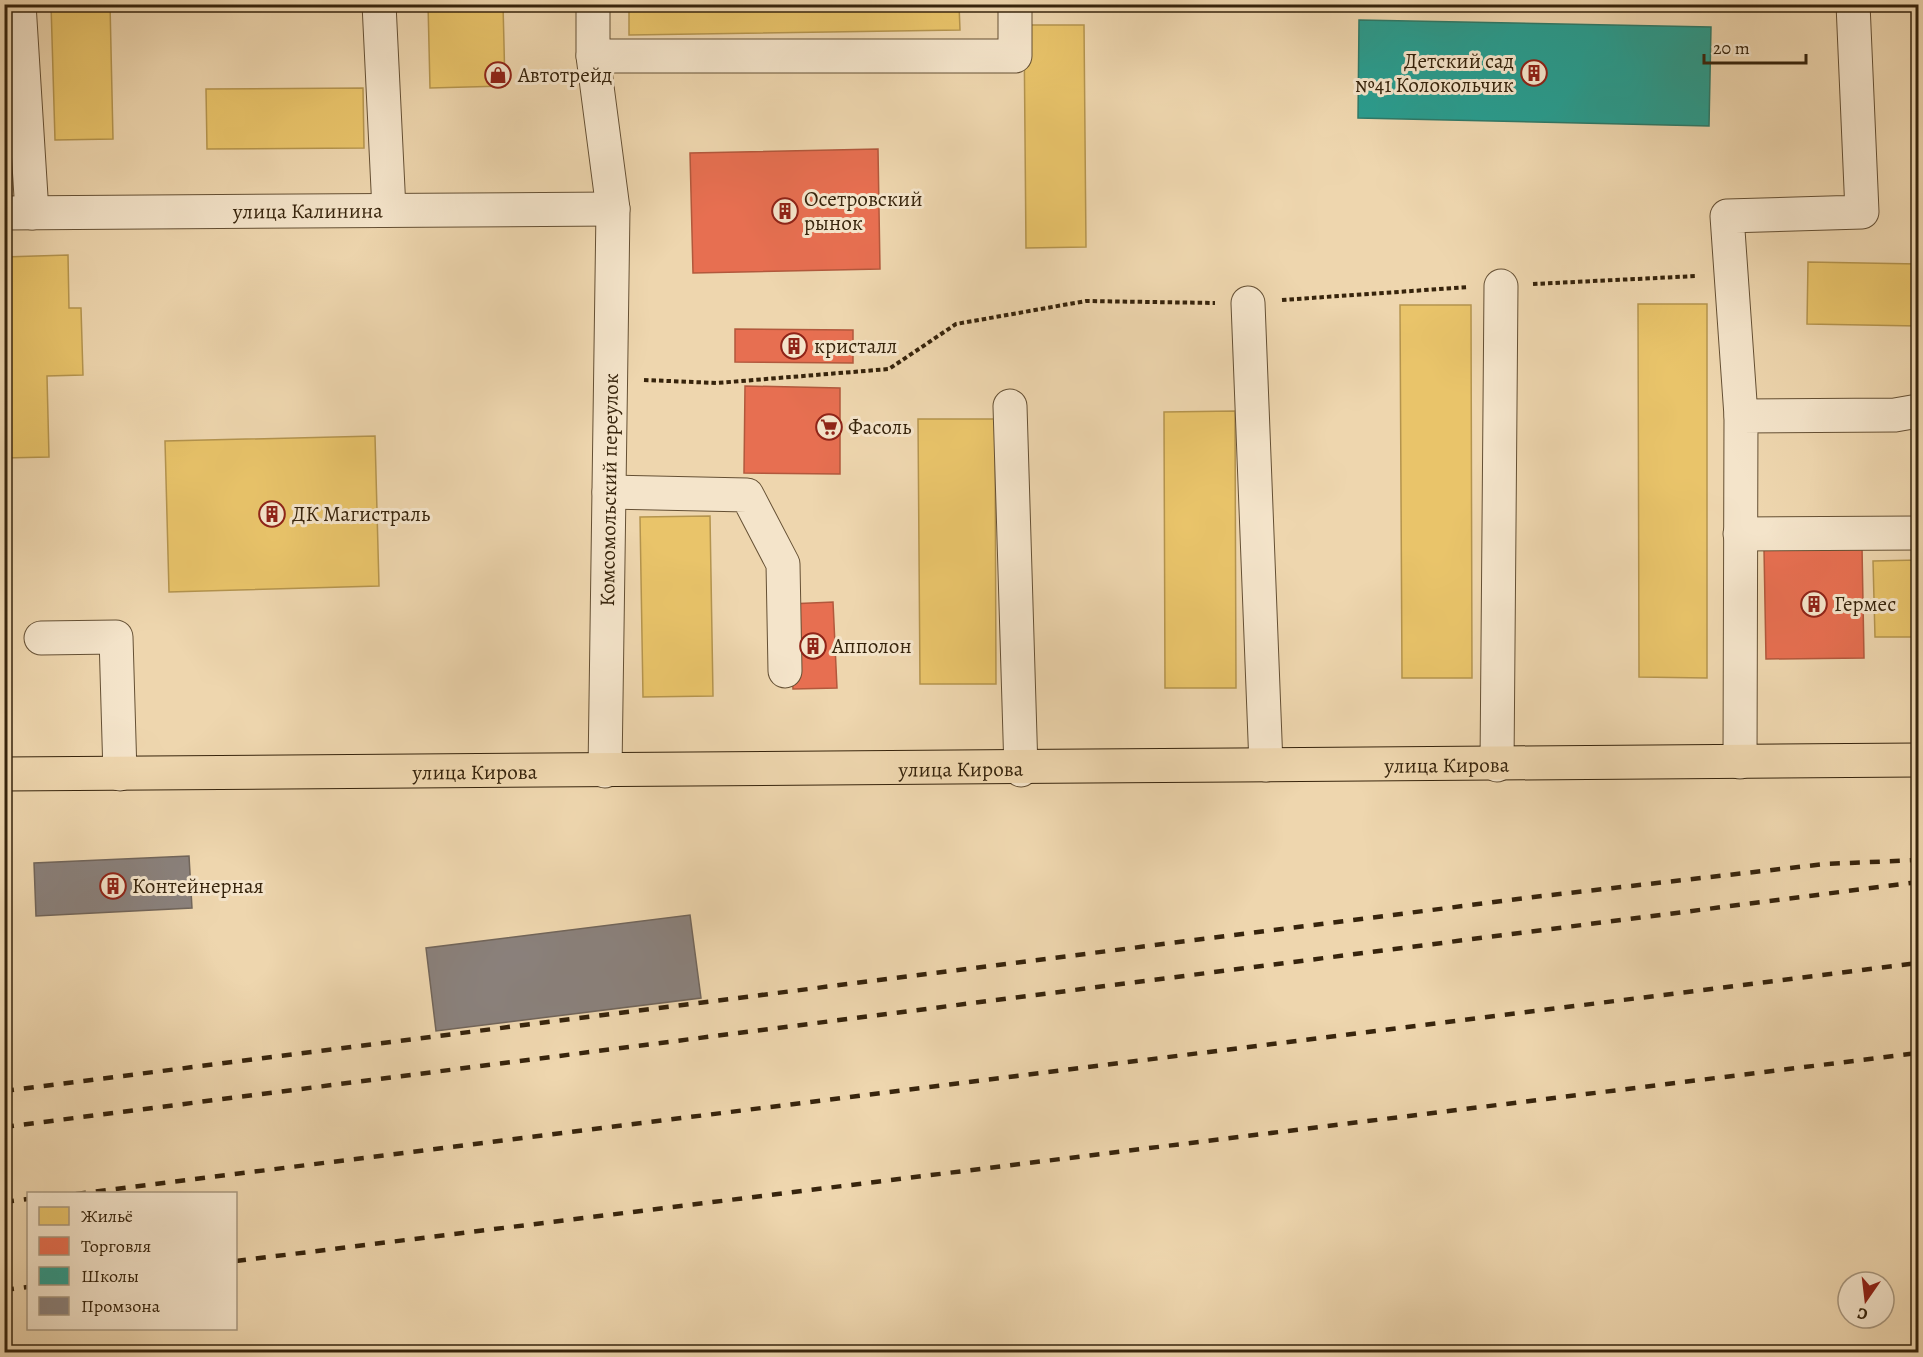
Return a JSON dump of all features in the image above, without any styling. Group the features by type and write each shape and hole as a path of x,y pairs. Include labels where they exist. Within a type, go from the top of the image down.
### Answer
{"main road":[{"name":"улица Кирова","path":"4,774 1021,770 1266,765 1918,760"}],"street":[{"path":"379,4 389,210"},
{"name":"Комсомольский переулок","path":"593,4 593,56 613,209 605,771"},
{"path":"593,56 1015,56 1014,4"},
{"path":"1740,762 1741,416 1727,216 1862,212 1853,4"},
{"path":"14,6 18,213"},
{"name":"улица Калинина","path":"18,213 613,209"},
{"path":"1497,765 1501,286"},
{"path":"1248,303 1266,765"},
{"path":"1010,406 1021,770"},
{"path":"1741,416 1894,415 1918,411"},
{"path":"609,492 747,495 783,564 785,670"},
{"path":"1740,534 1918,533"},
{"path":"41,638 116,636 120,774"}],"path":[{"path":"611,379 717,383 889,369 956,324 1086,301 1248,303"}],"building: Жильё":[{"path":"51,4 110,4 113,139 55,140"},
{"path":"428,4 503,4 505,86 430,88"},
{"path":"629,4 959,4 960,30 629,35"},
{"path":"1024,25 1084,25 1086,247 1026,248"},
{"path":"363,88 364,148 207,149 206,89"},
{"path":"68,255 69,308 81,308 83,375 47,376 49,457 4,458 4,257"},
{"path":"1808,262 1918,264 1918,326 1807,324"},
{"path":"1638,304 1707,304 1707,678 1639,677"},
{"path":"1400,305 1471,305 1472,678 1402,678"},
{"path":"1235,411 1236,688 1165,688 1164,412"},
{"path":"918,419 995,419 996,684 920,684"},
{"name":"ДК Магистраль","path":"375,436 379,586 169,592 165,441"},
{"path":"710,516 713,696 643,697 640,517"},
{"path":"1918,560 1918,637 1875,637 1873,561"}],"building: Торговля":[{"name":"Осетровский рынок","path":"878,149 880,269 693,273 690,153"},
{"name":"кристалл","path":"735,329 853,330 853,363 735,362"},
{"path":"745,386 840,388 840,474 744,473"},
{"name":"Гермес","path":"1862,547 1864,658 1766,659 1764,549"},
{"name":"Апполон","path":"833,602 837,688 793,689 789,604"}],"building: Школы":[{"name":"Детский сад №41 Колокольчик","path":"1359,20 1711,27 1709,126 1358,118"}],"building: Промзона":[{"name":"Контейнерная","path":"189,856 192,908 36,916 34,863"},
{"path":"690,915 701,998 436,1031 426,948"}],"railway":[{"path":"4,1091 1542,896 1825,864 1918,860"},
{"path":"4,1127 1918,882"},
{"path":"92,1192 1918,963"},
{"path":"237,1261 1918,1053"},
{"path":"4,1202 27,1199"},
{"path":"4,1290 27,1287"}],"place":[{"name":"Детский сад №41 Колокольчик","path":"1534,73"},
{"name":"Автотрейд","path":"498,75"},
{"name":"Осетровский рынок","path":"785,211"},
{"name":"кристалл","path":"794,346"},
{"name":"Фасоль","path":"829,427"},
{"name":"ДК Магистраль","path":"272,514"},
{"name":"Гермес","path":"1814,604"},
{"name":"Апполон","path":"813,646"},
{"name":"Контейнерная","path":"113,886"}]}
